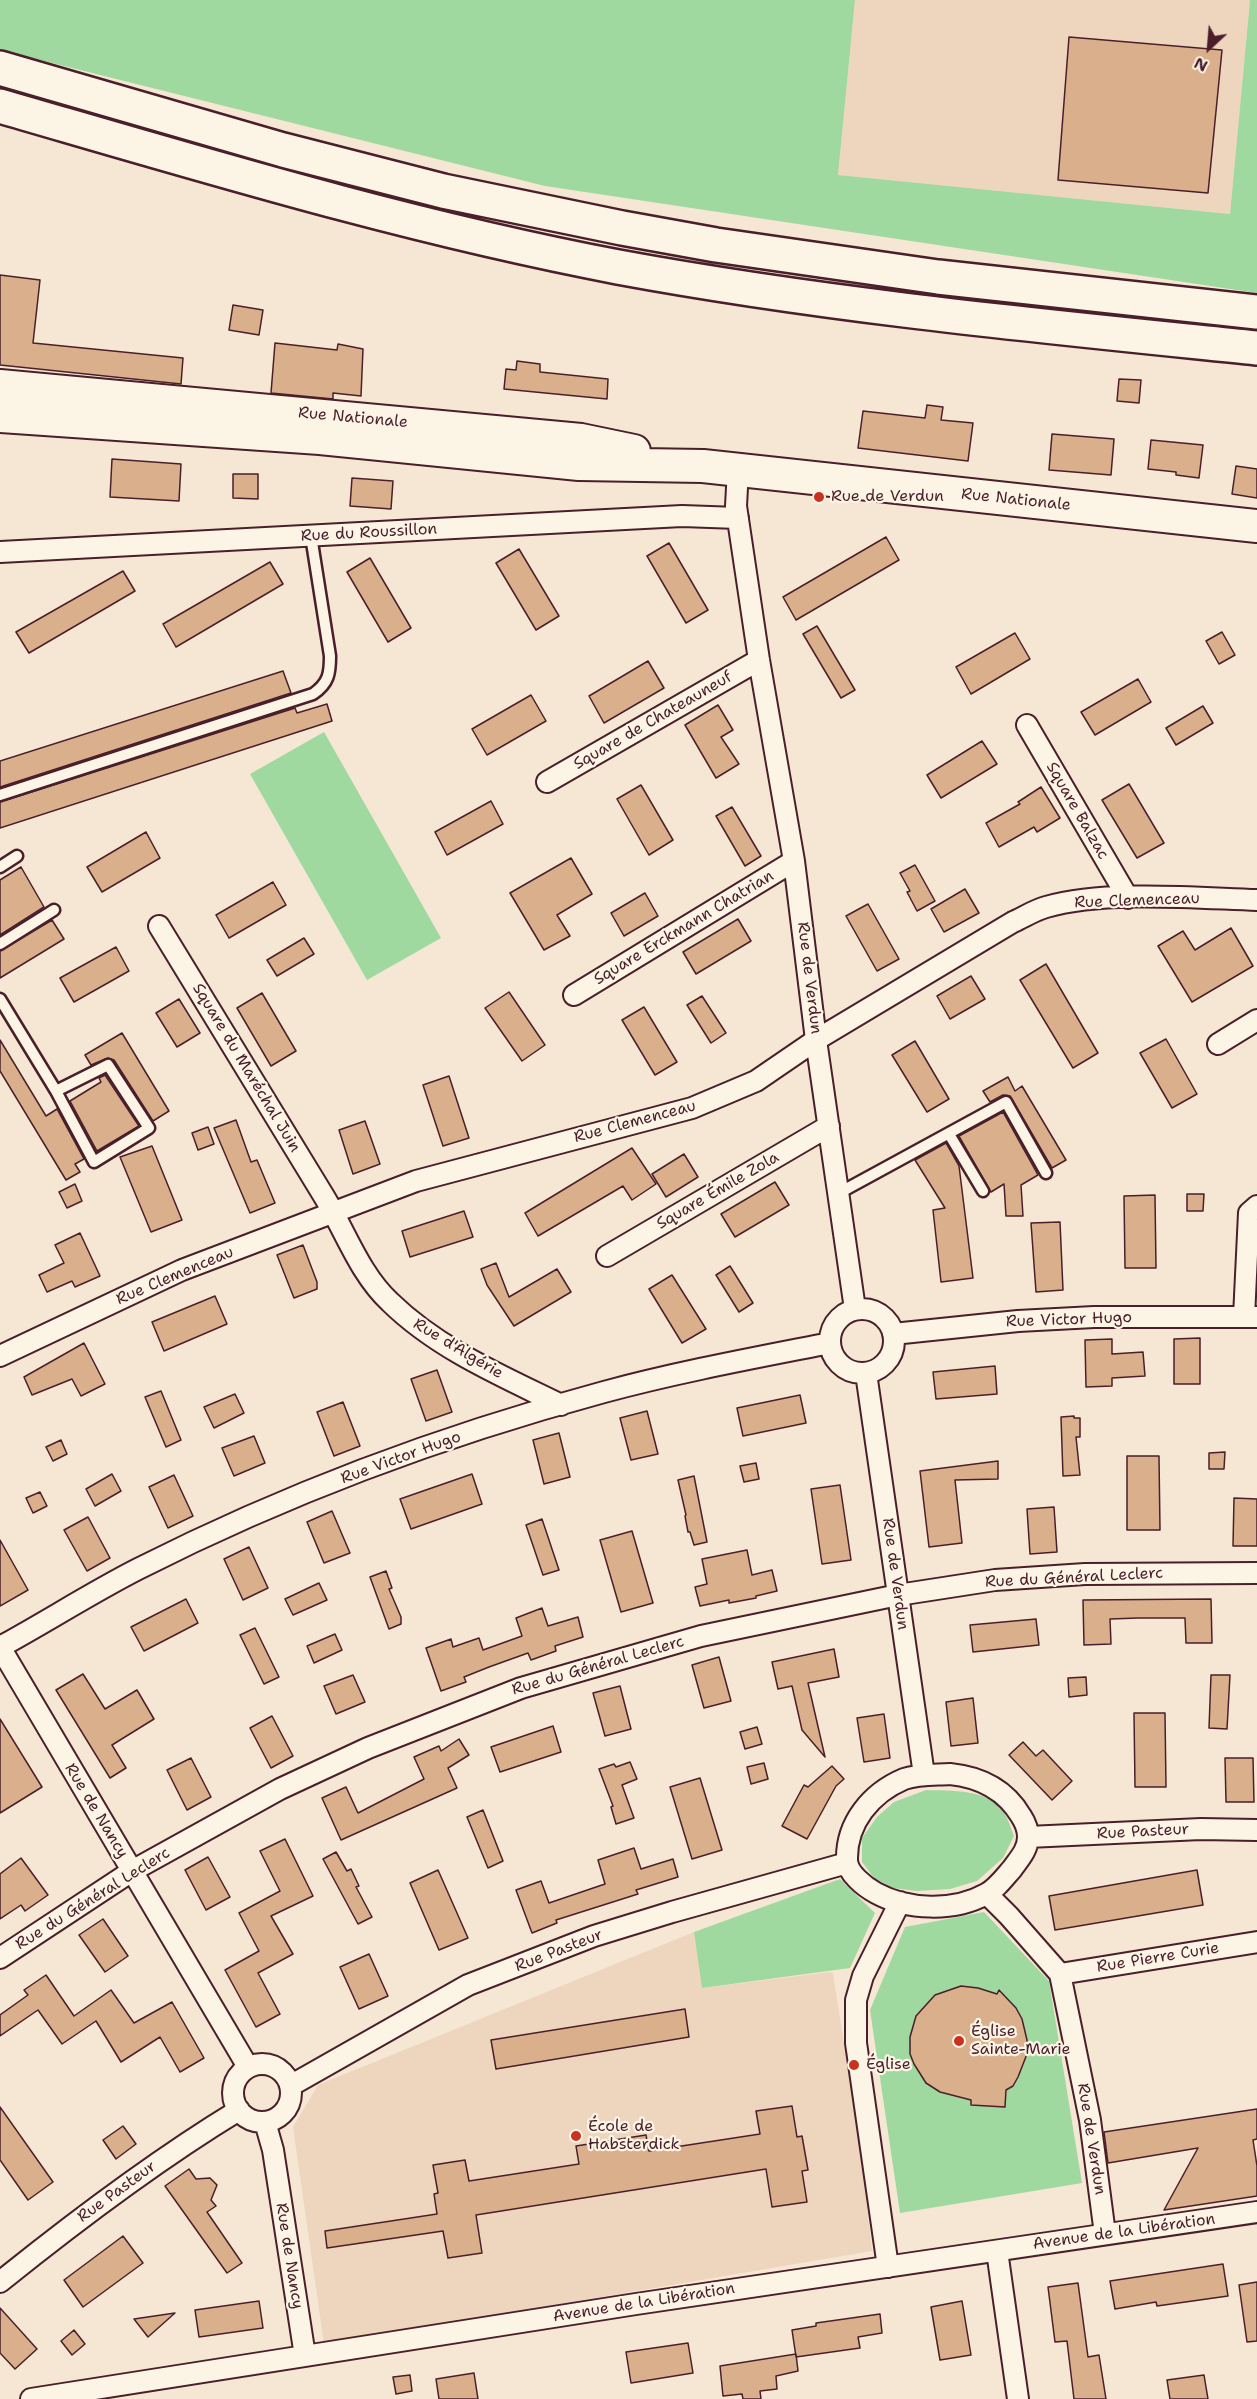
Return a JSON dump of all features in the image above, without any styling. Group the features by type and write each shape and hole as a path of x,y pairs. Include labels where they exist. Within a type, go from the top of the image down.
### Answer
{"highway":[{"path":"0,68 283,150 409,182 622,228 716,245 938,277 1257,312"},
{"path":"0,106 271,184 386,214 617,267 770,292 937,315 1257,348"}],"main road":[{"name":"Rue Nationale","path":"0,386 581,440 703,466"},
{"name":"Rue Nationale","path":"0,416 320,438 579,464 703,466 738,469 1257,526"}],"street":[{"name":"Rue de Verdun","path":"738,469 736,506 759,660 794,861 816,1040 855,1309"},
{"name":"Rue du Roussillon","path":"0,552 682,516 738,518"},
{"name":"Square de Chateauneuf","path":"547,782 759,660"},
{"name":"Square Balzac","path":"1027,725 1128,898"},
{"name":"Square Erckmann Chatrian","path":"574,995 794,861"},
{"name":"Rue Clemenceau","path":"0,1356 182,1270 333,1211 416,1181 692,1108 756,1081 816,1040 1013,922 1045,908 1077,901 1128,898 1257,900"},
{"name":"Square du Maréchal Juin","path":"159,926 333,1211"},
{"path":"1218,1044 1257,1020"},
{"name":"Square Émile Zola","path":"607,1256 829,1126"},
{"name":"Rue Victor Hugo","path":"893,1334 1018,1321 1094,1317 1251,1317 1249,1213 1257,1206"},
{"name":"Rue d'Algérie","path":"333,1211 364,1269 388,1301 416,1326 476,1363 561,1405"},
{"path":"855,1309 875,1311 884,1317 893,1334 894,1345 885,1364 876,1370 866,1372 857,1373 842,1365 836,1359 830,1343 833,1325 846,1312 855,1309"},
{"name":"Rue Victor Hugo","path":"0,1647 137,1569 233,1524 420,1449 561,1405 686,1372 830,1343"},
{"name":"Rue de Verdun","path":"866,1372 924,1775"},
{"name":"Rue du Général Leclerc","path":"0,1958 132,1870 280,1789 368,1748 521,1688 701,1636 898,1595 995,1580 1085,1574 1257,1573"},
{"name":"Rue de Nancy","path":"0,1647 248,2067"},
{"path":"924,1775 964,1775 998,1790 1012,1801 1027,1825 1028,1838 1019,1860 1001,1881 987,1894 964,1903 919,1906 900,1902 862,1885 847,1863 849,1836 858,1815 877,1796 905,1779 924,1775"},
{"name":"Rue Pasteur","path":"1028,1838 1201,1829 1257,1830"},
{"name":"Rue Pasteur","path":"290,2086 468,1985 605,1933 847,1863"},
{"name":"Rue de Verdun","path":"987,1894 1060,1974 1090,2120 1105,2234"},
{"path":"888,2267 856,2043 856,2000 863,1976 900,1902"},
{"name":"Rue Pierre Curie","path":"1060,1974 1257,1942"},
{"path":"256,2064 274,2066 281,2071 290,2086 291,2094 286,2109 280,2116 265,2122 255,2121 239,2110 235,2102 235,2082 248,2067 256,2064"},
{"name":"Rue Pasteur","path":"0,2282 77,2221 183,2145 239,2110"},
{"name":"Rue de Nancy","path":"265,2122 273,2150 305,2356"},
{"name":"Avenue de la Libération","path":"31,2399 1257,2212"},
{"path":"996,2251 1018,2399"}],"lane":[{"path":"0,795 314,694 324,687 330,674 330,656 311,536"},
{"path":"0,867 17,856"},
{"path":"0,944 54,909"},
{"path":"0,999 56,1091 94,1162 149,1128 108,1065 56,1091"},
{"path":"839,1193 1006,1102 1046,1173"},
{"path":"949,1134 982,1191"}],"shaded area":[{"path":"855,0 1250,0 1230,214 838,175"},
{"name":"École de Habsterdick","path":"694,1932 703,1988 830,1972 833,1974 860,2144 872,2251 324,2344 293,2127 318,2085"}],"green space":[{"path":"0,0 855,0 838,175 1230,214 1250,0 1257,0 1257,293 545,186 0,50"},
{"path":"324,732 441,938 367,980 250,774"},
{"path":"926,1790 958,1791 980,1795 990,1799 1005,1814 1014,1836 1003,1858 977,1881 950,1889 917,1891 893,1888 874,1878 862,1862 862,1838 877,1817 894,1802"},
{"path":"840,1879 875,1913 850,1968 702,1988 694,1932"},
{"path":"984,1912 1049,1981 1082,2183 900,2213 870,2010 905,1927"}],"building":[{"path":"1069,37 1222,50 1208,193 1058,180"},
{"path":"0,275 40,280 33,343 183,358 181,384 0,365"},
{"path":"233,305 263,310 259,335 229,330"},
{"path":"275,343 337,350 338,344 363,349 361,396 333,393 333,399 271,393"},
{"path":"517,361 540,364 540,372 608,379 607,399 504,389 506,369 516,370"},
{"path":"1119,379 1141,380 1139,403 1117,401"},
{"path":"927,405 943,407 941,420 973,423 968,461 858,448 863,411 925,418"},
{"path":"1052,434 1114,439 1111,475 1049,470"},
{"path":"1151,440 1203,445 1199,478 1176,475 1176,472 1148,469"},
{"path":"112,459 181,464 179,501 110,497"},
{"path":"1236,466 1257,469 1257,498 1232,494"},
{"path":"233,474 258,474 258,499 233,498"},
{"path":"352,478 393,481 391,509 350,506"},
{"path":"886,537 899,560 796,620 783,597"},
{"path":"669,543 708,610 686,623 647,556"},
{"path":"519,549 559,616 536,630 496,563"},
{"path":"370,558 411,628 388,642 347,572"},
{"path":"270,562 283,584 176,647 163,624"},
{"path":"123,571 135,591 29,653 16,632"},
{"path":"817,626 855,690 841,698 803,634"},
{"path":"1222,632 1235,655 1219,664 1206,641"},
{"path":"1015,633 1030,659 971,694 956,667"},
{"path":"648,661 664,688 604,723 589,696"},
{"path":"283,671 291,693 0,787 0,761"},
{"path":"1138,679 1151,702 1095,735 1081,712"},
{"path":"531,695 546,721 487,755 472,729"},
{"path":"327,704 332,721 0,828 0,802 295,708 297,713"},
{"path":"718,705 733,730 721,737 739,764 716,778 685,725"},
{"path":"1203,706 1213,723 1176,745 1166,728"},
{"path":"982,741 997,764 941,798 927,775"},
{"path":"1129,784 1164,843 1137,858 1102,800"},
{"path":"641,785 673,840 649,855 617,799"},
{"path":"1041,787 1060,818 1037,832 1034,827 999,847 986,823 1020,804 1018,802"},
{"path":"491,801 503,824 447,855 435,832"},
{"path":"732,807 761,856 745,866 716,816"},
{"path":"146,832 160,858 102,892 87,867"},
{"path":"571,858 592,894 557,915 570,936 544,950 510,893"},
{"path":"915,865 935,901 917,911 900,873"},
{"path":"21,867 44,907 0,935 0,880"},
{"path":"273,882 286,905 229,938 216,915"},
{"path":"965,889 979,913 944,932 931,909"},
{"path":"645,893 658,916 624,936 611,913"},
{"path":"868,904 899,959 877,971 846,916"},
{"path":"738,919 751,941 696,974 683,952"},
{"path":"52,920 64,939 0,978 0,951"},
{"path":"1231,928 1253,966 1192,1002 1158,946 1183,931 1195,950"},
{"path":"304,938 314,954 277,976 267,960"},
{"path":"116,947 129,971 74,1002 60,978"},
{"path":"1046,964 1098,1053 1073,1068 1020,980"},
{"path":"971,976 985,999 950,1019 937,996"},
{"path":"509,992 545,1045 522,1061 485,1008"},
{"path":"262,993 296,1051 271,1066 237,1008"},
{"path":"702,996 726,1033 711,1043 687,1005"},
{"path":"179,999 200,1033 177,1047 156,1013"},
{"path":"644,1007 677,1062 655,1075 622,1020"},
{"path":"122,1033 169,1111 153,1121 114,1060 108,1058 91,1065 85,1055"},
{"path":"1166,1039 1197,1094 1172,1108 1140,1053"},
{"path":"0,1040 46,1116 57,1109 84,1159 75,1164 80,1172 66,1180 0,1071"},
{"path":"915,1041 949,1099 927,1112 892,1055"},
{"path":"105,1075 139,1126 97,1151 70,1101 101,1082 99,1078"},
{"path":"449,1076 469,1138 443,1146 423,1085"},
{"path":"1008,1077 1015,1091 1022,1086 1066,1160 1052,1168 1010,1096 1003,1095 990,1102 983,1091"},
{"path":"1003,1112 1038,1175 1021,1185 1023,1216 1006,1216 1004,1184 991,1192 959,1136"},
{"path":"236,1120 251,1162 257,1160 275,1203 250,1213 214,1128"},
{"path":"365,1121 380,1164 353,1174 339,1130"},
{"path":"208,1127 214,1144 198,1150 192,1133"},
{"path":"946,1143 959,1166 973,1278 941,1282 933,1210 945,1208 915,1160"},
{"path":"152,1146 182,1220 151,1232 120,1157"},
{"path":"632,1148 656,1184 632,1200 623,1186 538,1236 525,1213"},
{"path":"684,1154 698,1177 666,1197 652,1174"},
{"path":"775,1182 789,1205 735,1237 721,1214"},
{"path":"75,1184 82,1201 67,1208 59,1192"},
{"path":"1187,1194 1204,1194 1203,1211 1187,1211"},
{"path":"1155,1195 1156,1268 1125,1268 1124,1196"},
{"path":"464,1211 473,1237 410,1257 402,1231"},
{"path":"1060,1222 1063,1290 1036,1292 1031,1223"},
{"path":"80,1233 100,1276 75,1287 72,1281 47,1292 39,1275 64,1263 55,1245"},
{"path":"303,1245 317,1282 317,1289 294,1298 277,1255"},
{"path":"496,1263 509,1297 557,1269 571,1292 514,1326 487,1285 481,1269"},
{"path":"730,1266 753,1303 739,1312 716,1275"},
{"path":"672,1275 706,1329 682,1343 649,1289"},
{"path":"215,1296 227,1324 164,1351 152,1322"},
{"path":"1200,1338 1200,1384 1174,1384 1174,1339"},
{"path":"1112,1339 1112,1354 1143,1352 1145,1376 1112,1378 1112,1386 1086,1387 1085,1340"},
{"path":"84,1343 105,1384 81,1396 72,1379 32,1395 24,1377"},
{"path":"995,1366 997,1394 936,1399 933,1372"},
{"path":"437,1370 452,1412 426,1421 411,1379"},
{"path":"161,1391 181,1440 166,1447 145,1397"},
{"path":"235,1394 244,1413 214,1428 204,1407"},
{"path":"800,1395 806,1423 743,1436 737,1408"},
{"path":"343,1402 360,1446 334,1456 317,1412"},
{"path":"647,1411 658,1454 631,1460 620,1418"},
{"path":"1074,1416 1074,1418 1080,1418 1080,1437 1076,1437 1080,1475 1063,1476 1061,1417"},
{"path":"559,1433 570,1477 544,1484 533,1440"},
{"path":"254,1436 265,1463 234,1476 222,1448"},
{"path":"61,1440 67,1454 53,1461 46,1447"},
{"path":"1225,1452 1224,1469 1209,1469 1209,1453"},
{"path":"1127,1456 1159,1456 1160,1530 1127,1530"},
{"path":"998,1461 998,1479 955,1480 962,1543 929,1547 920,1471"},
{"path":"756,1463 759,1479 744,1482 740,1466"},
{"path":"112,1474 121,1491 95,1506 86,1489"},
{"path":"472,1474 482,1504 411,1529 400,1499"},
{"path":"174,1475 193,1516 168,1528 149,1487"},
{"path":"694,1476 707,1542 694,1545 690,1532 688,1532 678,1480"},
{"path":"840,1485 851,1560 822,1564 811,1489"},
{"path":"40,1492 47,1506 33,1513 26,1498"},
{"path":"1234,1498 1257,1499 1257,1546 1233,1546"},
{"path":"1054,1507 1057,1552 1030,1554 1027,1509"},
{"path":"332,1511 350,1553 324,1563 307,1522"},
{"path":"88,1517 110,1558 87,1571 64,1530"},
{"path":"542,1519 559,1570 543,1575 526,1525"},
{"path":"632,1531 653,1603 621,1612 600,1540"},
{"path":"0,1540 28,1590 0,1606"},
{"path":"249,1547 268,1588 243,1600 224,1559"},
{"path":"747,1550 752,1575 772,1570 777,1591 756,1596 756,1598 729,1603 729,1600 700,1606 695,1587 707,1584 702,1559"},
{"path":"386,1571 392,1588 389,1589 401,1617 401,1624 389,1629 370,1577"},
{"path":"319,1583 327,1600 293,1615 285,1599"},
{"path":"186,1599 198,1623 144,1651 131,1627"},
{"path":"1211,1599 1212,1643 1186,1643 1185,1618 1138,1618 1110,1619 1111,1644 1084,1645 1083,1600"},
{"path":"542,1608 548,1626 578,1617 583,1637 555,1646 556,1651 531,1660 528,1653 489,1667 464,1677 466,1682 441,1691 426,1648 451,1639 453,1647 479,1638 483,1650 522,1636 516,1618"},
{"path":"1036,1619 1039,1645 973,1652 970,1625"},
{"path":"255,1628 279,1677 264,1684 240,1635"},
{"path":"335,1634 342,1650 314,1663 307,1646"},
{"path":"834,1649 839,1677 808,1683 825,1757 802,1730 792,1686 778,1689 772,1662"},
{"path":"719,1657 731,1701 704,1708 692,1665"},
{"path":"83,1674 105,1709 137,1690 154,1719 112,1745 126,1768 110,1778 56,1690"},
{"path":"353,1675 365,1702 336,1714 324,1686"},
{"path":"1211,1675 1230,1675 1227,1729 1209,1728"},
{"path":"1086,1677 1087,1695 1069,1697 1068,1678"},
{"path":"620,1686 631,1729 605,1736 593,1693"},
{"path":"973,1698 978,1743 951,1746 946,1702"},
{"path":"1134,1713 1165,1713 1166,1787 1135,1787"},
{"path":"884,1714 890,1758 864,1762 857,1718"},
{"path":"272,1716 293,1756 271,1768 250,1728"},
{"path":"0,1719 42,1787 0,1813"},
{"path":"553,1726 561,1752 500,1772 491,1747"},
{"path":"757,1727 762,1744 745,1749 740,1732"},
{"path":"459,1739 469,1755 448,1768 457,1788 341,1840 322,1798 346,1787 358,1813 424,1779 414,1757 439,1746 441,1751"},
{"path":"1023,1742 1036,1756 1043,1750 1072,1781 1052,1800 1009,1755"},
{"path":"191,1758 211,1797 187,1810 167,1770"},
{"path":"1225,1758 1253,1758 1254,1802 1226,1802"},
{"path":"630,1762 637,1779 622,1785 634,1818 616,1824 611,1807 613,1806 599,1769"},
{"path":"764,1763 768,1779 751,1784 747,1767"},
{"path":"832,1766 844,1779 836,1786 807,1839 782,1826 804,1785 808,1787"},
{"path":"700,1778 722,1850 692,1859 670,1787"},
{"path":"483,1810 503,1861 488,1868 467,1817"},
{"path":"285,1839 313,1896 271,1916 293,1954 258,1973 280,2014 256,2027 225,1970 259,1951 239,1913 280,1891 260,1851"},
{"path":"634,1848 641,1869 673,1859 678,1877 636,1890 638,1894 556,1920 557,1923 532,1933 516,1890 541,1881 549,1903 605,1884 598,1860"},
{"path":"336,1852 347,1871 351,1869 359,1886 356,1887 372,1917 358,1924 323,1859"},
{"path":"208,1857 230,1897 206,1910 185,1870"},
{"path":"21,1858 48,1895 25,1911 21,1905 0,1919 0,1874"},
{"path":"438,1870 468,1938 439,1950 410,1883"},
{"path":"1197,1870 1203,1905 1055,1930 1049,1896"},
{"path":"103,1919 128,1956 105,1972 79,1935"},
{"path":"369,1954 388,1996 359,2009 340,1967"},
{"path":"46,1975 74,2016 111,1990 134,2023 172,2002 204,2058 180,2072 160,2037 121,2062 96,2021 62,2044 38,2010 0,2036 0,2015 28,1995 24,1990"},
{"name":"Église Sainte-Marie","path":"961,1986 997,1994 999,1990 1016,2008 1022,2019 1027,2040 1027,2054 1013,2086 1006,2090 1005,2107 971,2105 971,2100 940,2092 926,2083 910,2054 910,2037 916,2016 935,1995"},
{"path":"685,2009 689,2037 496,2069 491,2040"},
{"path":"792,2106 797,2137 802,2136 808,2170 802,2171 807,2202 772,2207 766,2169 476,2215 482,2253 448,2258 443,2231 327,2248 325,2231 437,2214 434,2194 438,2193 433,2165 465,2160 469,2181 579,2164 576,2146 646,2135 649,2151 760,2134 756,2111"},
{"path":"0,2107 53,2182 28,2200 0,2160"},
{"path":"1257,2109 1257,2139 1253,2140 1257,2166 1257,2196 1164,2210 1198,2148 1108,2163 1104,2132"},
{"path":"123,2126 136,2144 116,2159 103,2140"},
{"path":"189,2169 196,2179 210,2178 217,2185 211,2200 216,2206 207,2212 242,2263 227,2273 165,2186"},
{"path":"123,2236 143,2263 83,2307 64,2280"},
{"path":"1223,2264 1228,2296 1157,2306 1156,2302 1115,2309 1110,2281"},
{"path":"1257,2282 1257,2341 1247,2342 1239,2285"},
{"path":"1078,2283 1088,2357 1099,2355 1106,2399 1074,2399 1067,2341 1055,2342 1048,2287"},
{"path":"259,2301 263,2328 199,2337 195,2310"},
{"path":"962,2301 971,2355 940,2360 931,2307"},
{"path":"0,2308 37,2349 15,2369 0,2353"},
{"path":"175,2313 148,2337 134,2319"},
{"path":"880,2314 882,2333 858,2337 860,2348 796,2357 792,2330 816,2326 816,2323"},
{"path":"74,2330 85,2344 72,2355 61,2341"},
{"path":"688,2343 693,2373 631,2383 626,2352"},
{"path":"796,2354 798,2371 776,2376 777,2389 760,2391 761,2399 743,2399 742,2394 723,2396 720,2366"},
{"path":"474,2373 478,2399 439,2399 436,2379"},
{"path":"410,2375 412,2391 396,2394 393,2377"},
{"path":"1204,2375 1208,2399 1170,2399 1167,2380"}],"place":[{"name":"Rue de Verdun","path":"819,497"},
{"name":"Église Sainte-Marie","path":"959,2041"},
{"name":"Église","path":"854,2065"},
{"name":"École de Habsterdick","path":"576,2136"}]}
